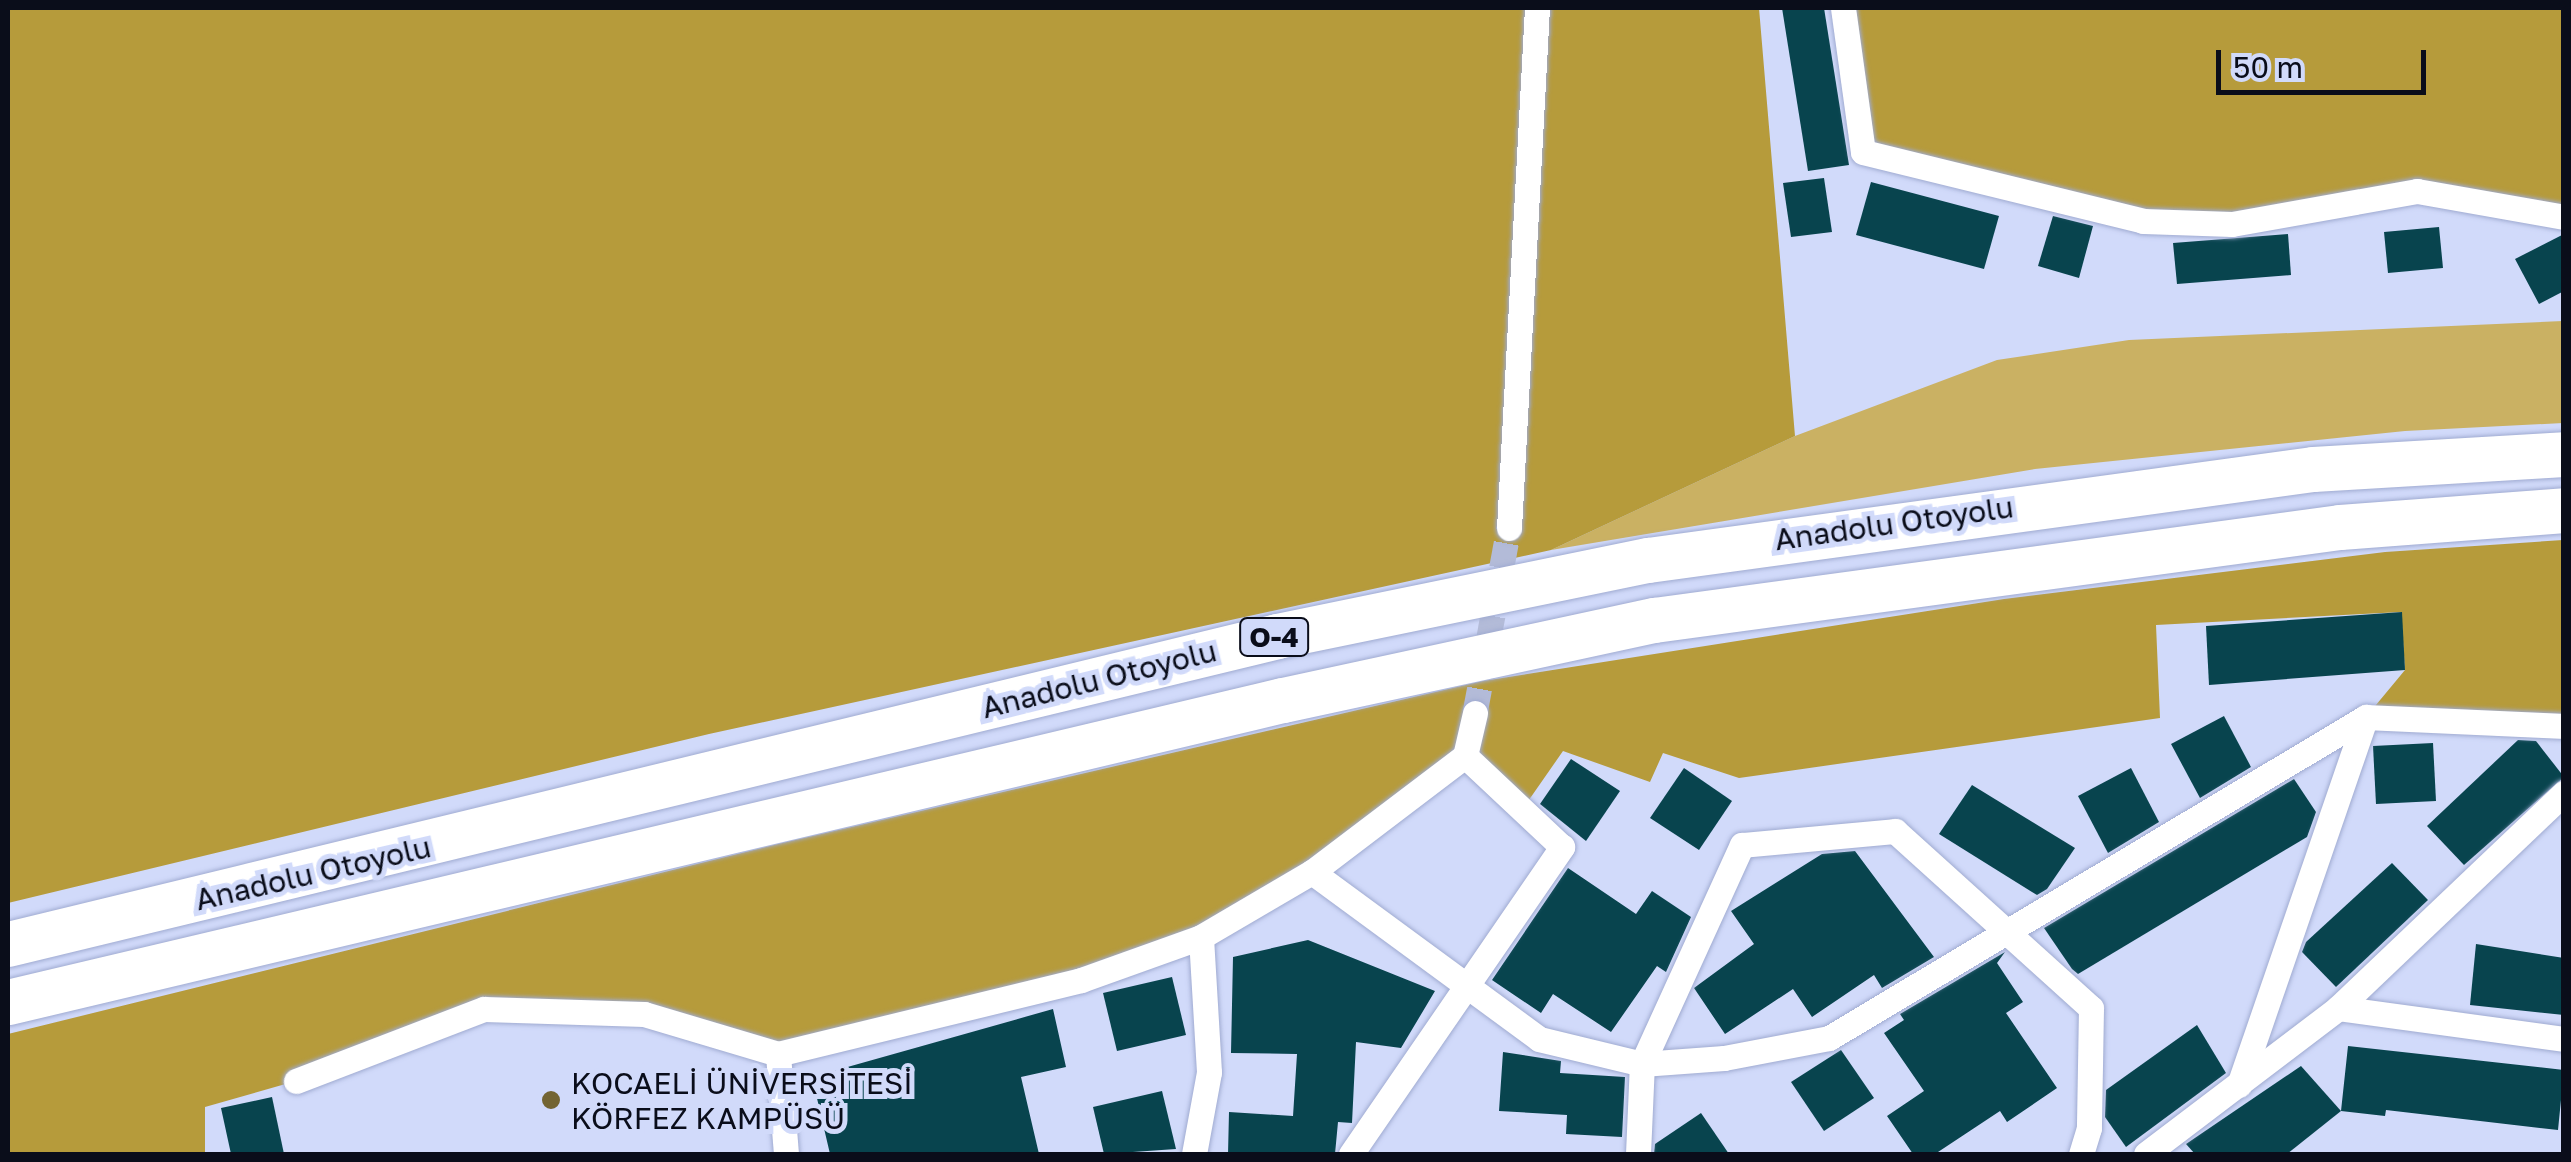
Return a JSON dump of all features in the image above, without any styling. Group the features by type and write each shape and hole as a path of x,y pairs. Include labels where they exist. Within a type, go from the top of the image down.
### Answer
{"highway":[{"name":"Anadolu Otoyolu","path":"8,944 1277,636 1648,560 2043,501 2313,469 2564,454"},
{"name":"Anadolu Otoyolu","path":"8,1002 1284,700 1654,620 2340,526 2564,510"}],"street":[{"path":"1508,528 1538,8"},
{"path":"1842,8 1863,152 2144,220 2232,224 2416,191 2564,217"},
{"path":"296,1082 484,1009 644,1014 778,1054 1082,980 1201,937 1312,872 1466,756 1476,713"},
{"path":"1312,872 1539,1039 1642,1064 1829,1038 2003,930 2366,717 2564,726"},
{"path":"2240,1085 2366,717"},
{"path":"1351,1154 1462,986 1562,846 1466,756"},
{"path":"2146,1154 2338,1008 2564,794"},
{"path":"1638,1154 1642,1064 1742,845 1895,831 2092,1008 2089,1128 2081,1154"},
{"path":"1194,1154 1210,1072 1201,937"},
{"path":"2338,1008 2564,1039"},
{"path":"778,1054 786,1154"}],"shaded area":[{"path":"8,8 1759,8 1795,436 1551,550 709,734 8,903"},
{"path":"1843,8 2563,8 2563,217 2417,191 2232,224 2143,221 1863,152"},
{"path":"2563,321 2563,423 2405,431 2035,469 1551,550 1795,436 1997,360 2129,340"},
{"path":"2563,540 2563,726 2366,717 2405,670 2401,612 2156,625 2160,718 1739,778 1663,753 1650,782 1563,751 1522,810 1465,756 1201,937 778,1054 644,1014 484,1009 296,1081 205,1107 205,1154 8,1154 8,1034 778,844 1483,681 2004,599 2385,552"}],"building":[{"path":"1782,8 1824,8 1849,165 1808,171"},
{"path":"1824,178 1832,232 1791,237 1783,183"},
{"path":"1871,182 1999,216 1984,269 1856,235"},
{"path":"2053,216 2093,226 2079,278 2038,266"},
{"path":"2439,227 2443,268 2388,273 2384,232"},
{"path":"2288,234 2291,275 2177,284 2173,243"},
{"path":"2564,234 2564,291 2539,304 2515,259"},
{"path":"2402,612 2405,670 2209,685 2206,626"},
{"path":"2224,716 2251,767 2200,798 2171,744"},
{"path":"2518,740 2536,741 2564,777 2464,865 2427,826"},
{"path":"2433,743 2436,801 2376,804 2373,746"},
{"path":"1571,759 1620,791 1586,841 1540,804"},
{"path":"1684,768 1732,801 1699,850 1650,818"},
{"path":"2131,768 2159,822 2108,853 2078,796"},
{"path":"2294,779 2316,812 2307,837 2078,974 2072,969 2044,928"},
{"path":"1972,785 2075,848 2047,889 2037,895 1939,834"},
{"path":"1855,851 1934,957 1882,988 1874,975 1812,1017 1793,989 1725,1034 1694,988 1754,944 1731,911 1822,854"},
{"path":"2392,863 2428,900 2336,987 2302,952 2306,942"},
{"path":"1568,868 1636,914 1652,891 1691,917 1666,972 1657,966 1611,1032 1553,994 1541,1013 1492,980"},
{"path":"1308,940 1435,991 1401,1048 1356,1042 1352,1123 1338,1122 1335,1154 1228,1154 1229,1112 1293,1116 1297,1054 1231,1053 1233,957"},
{"path":"2476,944 2564,958 2564,1015 2470,1005"},
{"path":"2005,952 1997,963 2023,1002 2006,1013 2057,1088 2007,1122 2000,1111 1935,1154 1913,1154 1887,1116 1924,1091 1884,1033 1904,1020 1900,1014"},
{"path":"1172,977 1186,1035 1117,1051 1103,993"},
{"path":"1053,1009 1066,1067 1021,1077 1039,1154 830,1154 812,1077"},
{"path":"2197,1025 2226,1073 2126,1147 2105,1117 2106,1090"},
{"path":"2348,1046 2564,1070 2558,1130 2386,1110 2385,1116 2341,1111"},
{"path":"1841,1050 1874,1098 1824,1131 1791,1082"},
{"path":"1503,1052 1561,1061 1560,1073 1625,1077 1622,1137 1566,1134 1567,1115 1499,1111"},
{"path":"2301,1066 2341,1111 2287,1154 2195,1154 2186,1144"},
{"path":"1162,1091 1176,1149 1104,1154 1093,1107"},
{"path":"272,1097 284,1154 231,1154 221,1108"},
{"path":"1701,1113 1729,1154 1654,1154 1655,1144"}],"tunnel":[{"path":"1475,713 1509,528"}],"place":[{"name":"KOCAELİ ÜNİVERSİTESİ KÖRFEZ KAMPÜSÜ","path":"551,1100"}]}
